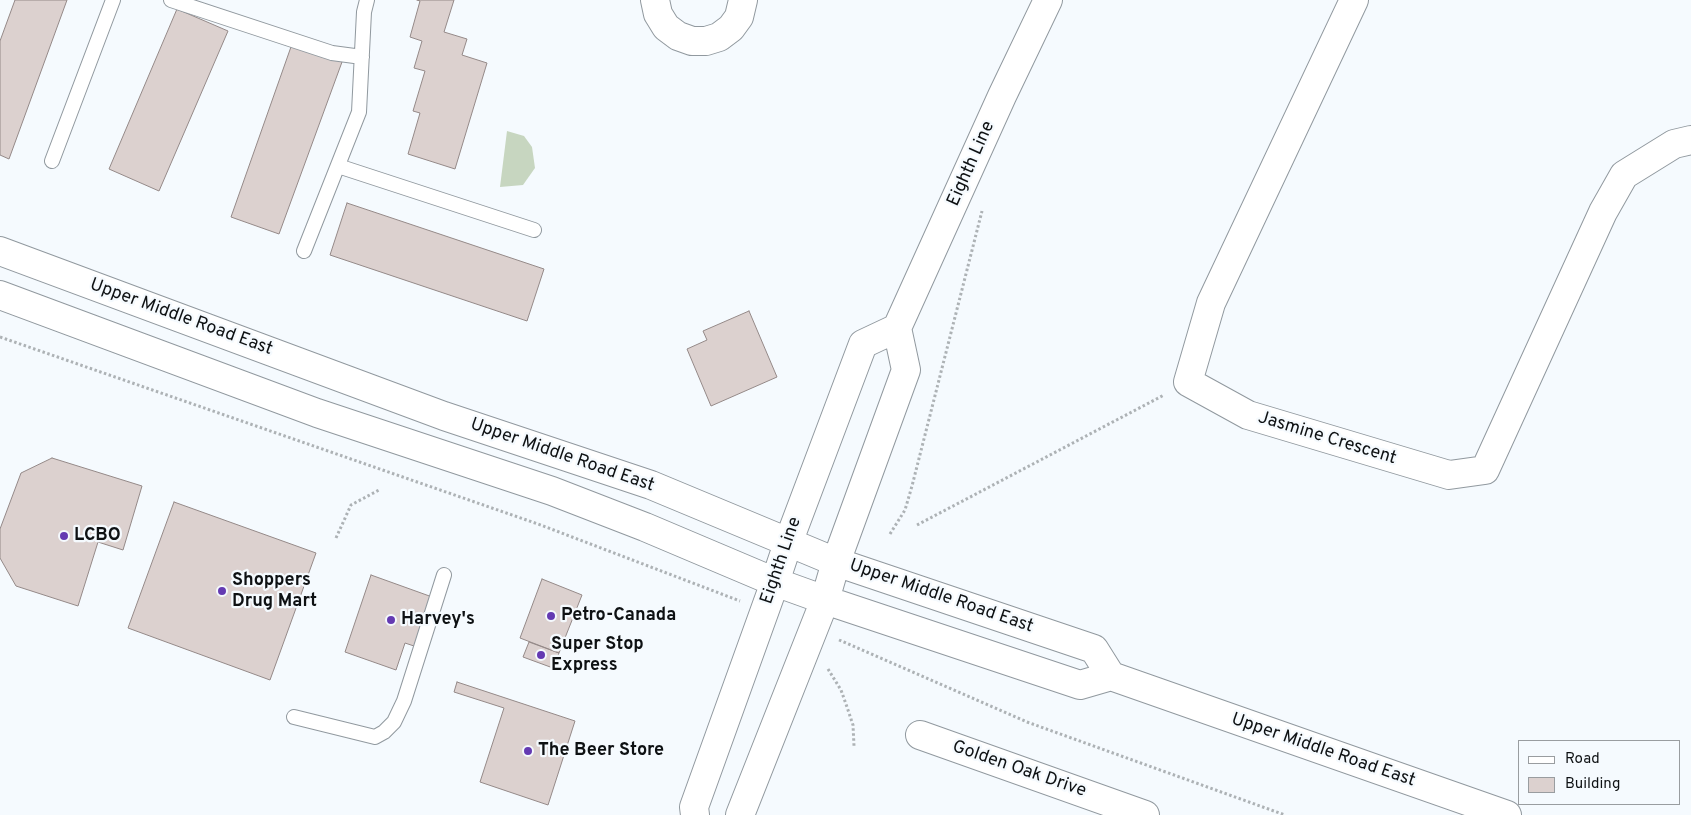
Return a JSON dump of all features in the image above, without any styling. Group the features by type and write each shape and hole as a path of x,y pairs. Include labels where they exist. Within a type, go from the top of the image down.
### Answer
{"street":[{"path":"656,0 658,14 666,27 678,36 692,41 706,41 720,37 731,28 739,17 743,0"},
{"name":"Eighth Line","path":"696,815 694,807 788,543 863,344 897,328 1002,96 1048,0"},
{"path":"1188,382 1211,303 1354,0"},
{"name":"Jasmine Crescent","path":"1188,382 1248,415 1449,475 1485,470 1603,212 1624,175 1674,144 1691,140"},
{"name":"Upper Middle Road East","path":"0,251 444,416 651,485 836,562 1094,649 1112,676"},
{"name":"Upper Middle Road East","path":"0,295 317,413 552,491 775,582 825,600 1080,685 1112,676 1507,815"},
{"path":"740,815 825,600 836,562 906,370 897,328"},
{"name":"Golden Oak Drive","path":"920,735 1145,815"}],"lane":[{"path":"52,161 113,0"},
{"path":"171,0 332,53 362,57"},
{"path":"304,251 359,112 366,0"},
{"path":"338,166 534,230"},
{"path":"294,717 375,737 384,732 394,722 404,701 444,575"}],"path":[{"path":"890,534 905,510 912,486 982,210"},
{"path":"0,337 538,524 765,611"},
{"path":"917,525 1188,382"},
{"path":"336,538 351,505 379,490"},
{"path":"813,630 1027,722 1285,815"},
{"path":"828,669 841,690 847,707 852,725 854,746"}],"green space":[{"path":"507,131 524,136 532,147 535,168 523,185 500,187"}],"building":[{"path":"15,0 67,0 9,159 0,155 0,41"},
{"path":"417,0 454,0 444,32 467,39 462,55 487,63 455,169 408,154 420,113 413,111 425,71 414,68 422,41 410,37 420,1"},
{"path":"177,9 228,31 159,191 109,169"},
{"path":"292,44 342,62 279,234 231,217"},
{"path":"347,203 544,269 527,321 330,255"},
{"path":"749,311 777,377 711,406 687,349 707,340 703,331"},
{"name":"LCBO","path":"52,458 142,486 123,550 98,542 78,606 16,586 0,558 0,529 21,473"},
{"name":"Shoppers Drug Mart","path":"174,502 316,553 270,680 128,628"},
{"name":"Harvey's","path":"371,575 435,598 417,647 405,643 396,670 345,652"},
{"name":"Petro-Canada","path":"542,579 582,595 559,653 520,638"},
{"name":"Super Stop Express","path":"529,642 559,653 553,668 523,657"},
{"name":"The Beer Store","path":"457,682 575,721 548,805 480,782 504,708 454,692"}],"place":[{"name":"LCBO","path":"64,536"},
{"name":"Shoppers Drug Mart","path":"222,591"},
{"name":"Petro-Canada","path":"551,616"},
{"name":"Harvey's","path":"391,620"},
{"name":"Super Stop Express","path":"541,655"},
{"name":"The Beer Store","path":"528,751"}]}
